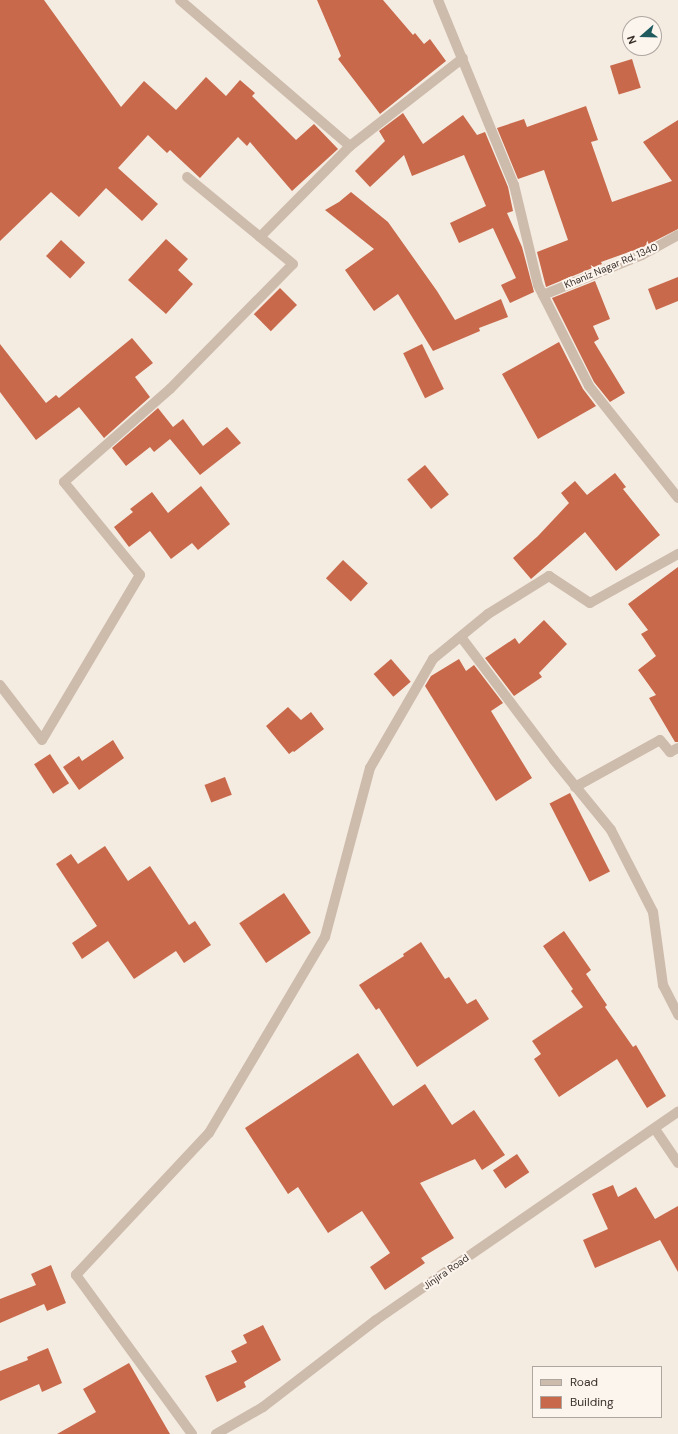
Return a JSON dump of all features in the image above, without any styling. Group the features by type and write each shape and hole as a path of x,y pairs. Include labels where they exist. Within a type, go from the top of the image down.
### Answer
{"street":[{"path":"180,0 350,146"},
{"path":"438,0 514,185 538,285 589,386 678,498"},
{"path":"260,237 350,146 463,58"},
{"path":"0,685 42,740 140,576 64,482 170,389 294,264 187,177"},
{"name":"Khaniz Nagar Rd, 1340","path":"543,295 642,255 678,235"},
{"path":"192,1434 76,1275 209,1133 325,937 370,768 433,659 488,614 549,576 590,603 678,554"},
{"path":"461,637 576,787 611,830 653,912 663,985 678,1015"},
{"path":"576,787 660,740 670,752 678,748"},
{"name":"Jinjira Road","path":"216,1434 263,1407 376,1320 678,1112"},
{"path":"655,1129 678,1163"}],"building":[{"path":"0,0 44,0 121,107 144,81 176,110 206,77 226,96 240,80 255,93 252,96 296,140 314,124 338,149 292,191 250,142 247,146 238,137 200,178 170,150 167,153 148,135 118,168 158,204 142,221 106,188 79,217 51,192 0,241"},
{"path":"317,0 383,0 413,35 415,33 424,44 430,39 446,61 380,114 338,59 341,56"},
{"path":"632,59 641,88 619,94 610,66"},
{"path":"586,106 598,140 591,142 612,202 672,181 643,142 678,120 678,229 643,247 601,262 602,264 546,287 537,252 568,240 544,170 518,179 497,128 524,119 527,127"},
{"path":"403,113 423,144 463,115 477,135 485,132 508,187 513,211 507,213 522,247 534,292 510,303 501,285 516,278 493,228 459,243 450,223 486,206 464,155 412,176 404,155 370,187 355,171 385,141 379,131"},
{"path":"351,192 388,222 437,291 455,320 501,299 508,317 479,328 480,331 433,351 398,294 374,311 345,270 374,249 325,210 339,202"},
{"path":"166,239 188,259 178,270 193,284 166,314 128,280"},
{"path":"61,240 85,263 70,279 46,256"},
{"path":"678,277 678,301 656,310 648,289"},
{"path":"595,281 610,319 593,326 599,339 594,342 625,393 610,402 594,382 552,298"},
{"path":"280,288 297,305 271,331 254,314"},
{"path":"132,338 153,363 135,377 150,397 104,438 79,407 36,440 0,392 0,344 46,403 56,395 59,398"},
{"path":"559,342 583,389 596,406 538,439 502,374"},
{"path":"422,344 444,389 425,398 403,353"},
{"path":"158,408 173,427 183,419 203,446 227,427 241,443 200,475 170,439 154,452 150,447 126,466 112,448"},
{"path":"425,465 449,495 431,509 407,479"},
{"path":"615,473 626,487 623,489 660,535 616,571 585,532 531,579 513,558 538,536 569,503 561,493 575,481 587,495"},
{"path":"201,486 230,524 198,550 192,543 171,559 150,531 129,547 114,527 133,512 130,509 152,492 168,513"},
{"path":"343,560 368,583 351,601 326,578"},
{"path":"678,567 678,742 675,742 649,698 656,695 638,670 656,656 641,634 648,630 628,604"},
{"path":"544,620 567,644 539,673 542,677 514,696 485,658 515,638 519,644"},
{"path":"391,659 411,682 393,697 374,674"},
{"path":"459,659 466,671 474,665 503,703 491,711 532,778 496,801 425,686 431,676"},
{"path":"288,707 301,720 311,712 324,729 294,752 293,751 289,754 266,726"},
{"path":"113,740 124,758 79,790 63,767 79,756 82,761"},
{"path":"50,754 69,783 53,794 34,764"},
{"path":"225,777 232,795 211,803 204,785"},
{"path":"570,793 610,871 589,882 550,803"},
{"path":"105,846 128,881 150,866 189,925 195,921 211,945 184,963 176,951 134,979 108,941 82,959 72,943 97,926 56,864 71,854 78,864"},
{"path":"284,893 311,933 266,963 239,923"},
{"path":"564,931 591,970 586,974 607,1005 605,1007 633,1047 636,1045 666,1096 647,1108 617,1059 559,1097 534,1059 541,1054 532,1041 583,1007 571,991 573,989 543,946"},
{"path":"421,942 445,979 449,977 467,1004 476,999 489,1019 417,1067 379,1008 376,1010 359,985 404,956 403,954"},
{"path":"358,1053 393,1106 425,1084 452,1125 474,1110 505,1155 482,1170 475,1159 420,1183 454,1238 421,1258 425,1263 385,1290 370,1267 390,1253 362,1211 328,1233 298,1187 288,1194 245,1128"},
{"path":"517,1154 529,1172 505,1188 493,1170"},
{"path":"613,1185 618,1197 636,1187 655,1219 678,1206 678,1272 660,1240 595,1268 583,1240 608,1229 592,1194"},
{"path":"51,1265 66,1303 47,1311 44,1304 0,1323 0,1299 36,1285 31,1274"},
{"path":"263,1325 281,1360 244,1382 246,1387 217,1402 205,1376 237,1362 231,1351 247,1343 243,1335"},
{"path":"48,1348 62,1383 42,1392 39,1384 0,1401 0,1371 28,1360 27,1357"},
{"path":"129,1363 170,1434 57,1434 96,1412 83,1389"}]}
